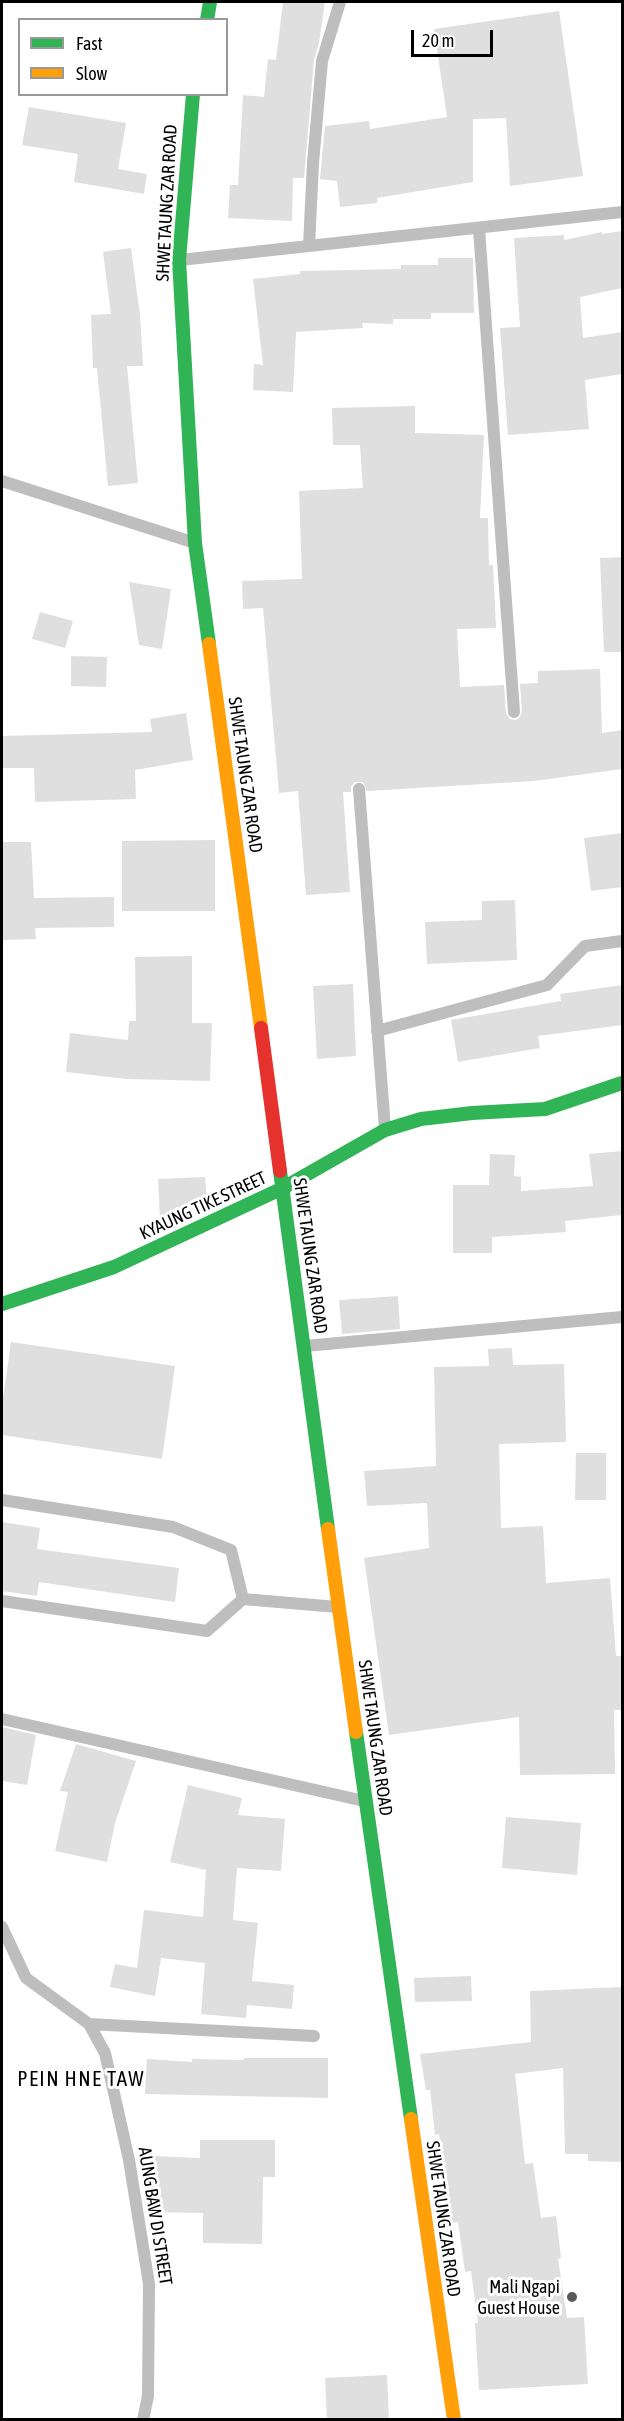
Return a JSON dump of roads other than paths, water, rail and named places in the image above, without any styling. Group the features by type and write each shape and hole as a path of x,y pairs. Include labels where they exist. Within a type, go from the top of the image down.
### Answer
{"street":[{"path":"207,18 210,2"},
{"name":"SHWE TAUNG ZAR ROAD","path":"193,96 179,260 195,543 365,1801 454,2420"},
{"name":"KYAUNG TIKE STREET","path":"2,1304 114,1267 283,1188 385,1130 421,1119 472,1113 545,1109 622,1083"}],"lane":[{"path":"309,246 313,163 322,61 340,2"},
{"path":"179,260 622,212"},
{"path":"479,229 514,712"},
{"path":"2,482 195,543"},
{"path":"359,789 385,1130"},
{"path":"377,1031 547,985 585,946 622,941"},
{"path":"304,1346 622,1317"},
{"path":"2,1500 173,1527 231,1550 243,1599"},
{"path":"2,1601 207,1631 243,1599 339,1607"},
{"path":"2,1719 365,1801"},
{"path":"2,1927 26,1978 89,2024 314,2036"},
{"name":"AUNG BAW DI STREET","path":"89,2024 105,2054 129,2160 149,2284 148,2396 143,2420"}],"place":[{"name":"Mali Ngapi Guest House","path":"572,2297"}],"district":[{"name":"PEIN HNE TAW","path":"81,2079"}]}
